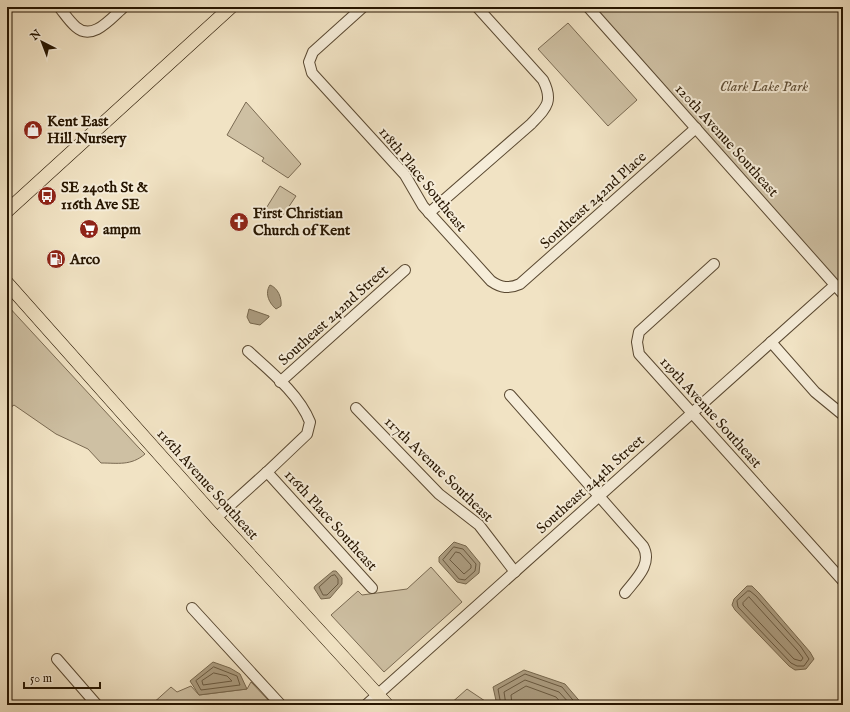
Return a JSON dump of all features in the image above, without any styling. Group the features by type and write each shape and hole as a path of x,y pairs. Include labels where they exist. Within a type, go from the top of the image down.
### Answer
{"main road":[{"path":"7,211 231,7"},
{"name":"116th Avenue Southeast","path":"7,283 216,518 387,705"}],"street":[{"path":"59,7 76,27 82,31 98,29 124,7"},
{"name":"118th Place Southeast","path":"364,7 313,52 309,62 312,74 405,175 416,197 491,281 500,287 507,287"},
{"path":"429,213 531,124 543,111 548,101 548,89 543,80 477,7"},
{"name":"120th Avenue Southeast","path":"588,7 843,294"},
{"name":"Southeast 242nd Place","path":"507,287 512,288 520,284 696,128"},
{"name":"119th Avenue Southeast","path":"714,264 639,332 637,342 639,354 691,414 843,581"},
{"name":"Southeast 242nd Street","path":"280,382 405,270"},
{"name":"Southeast 244th Street","path":"366,705 835,285"},
{"path":"771,342 815,392 843,415"},
{"name":"Southeast 242nd Street","path":"216,518 307,434 310,422 305,410 280,382 248,351"},
{"path":"510,395 640,540 647,558 643,569 626,593"},
{"name":"117th Avenue Southeast","path":"356,408 439,494 479,525 515,572"},
{"name":"116th Place Southeast","path":"267,472 372,588"},
{"path":"192,608 281,705"},
{"path":"57,659 97,705"}],"green space":[{"name":"Clark Lake Park","path":"588,7 843,7 843,294"},
{"path":"568,23 637,100 608,126 538,49"},
{"path":"246,102 301,164 288,178 262,161 264,158 227,135"},
{"path":"280,186 296,196 280,220 265,210"},
{"path":"7,305 145,454 140,458 129,462 101,463 88,449 56,434 14,405 7,410"},
{"path":"431,567 462,602 384,672 331,615 358,591 362,595 407,589"},
{"path":"251,682 270,702 267,705 151,705 171,687 177,692 191,686 199,695 247,689"},
{"path":"467,689 491,705 449,705"}],"water":[{"path":"270,285 275,288 280,297 281,306 276,309 270,302 268,295 268,288"},
{"path":"249,309 269,317 260,325 250,323 247,317"},
{"path":"454,542 466,546 480,563 479,573 466,584 457,582 439,562 439,557"},
{"path":"333,571 336,571 342,578 342,584 330,598 321,599 314,588"},
{"path":"747,586 752,586 759,593 810,652 814,659 806,669 795,670 789,666 735,610 732,605 734,599"},
{"path":"213,662 230,668 240,674 247,689 199,695 190,681"},
{"path":"524,670 565,684 583,705 497,705 493,687"}],"place":[{"name":"Kent East Hill Nursery","path":"33,130"},
{"name":"SE 240th St & 116th Ave SE","path":"47,196"},
{"name":"First Christian Church of Kent","path":"239,222"},
{"name":"ampm","path":"89,229"},
{"name":"Arco","path":"56,259"}]}
